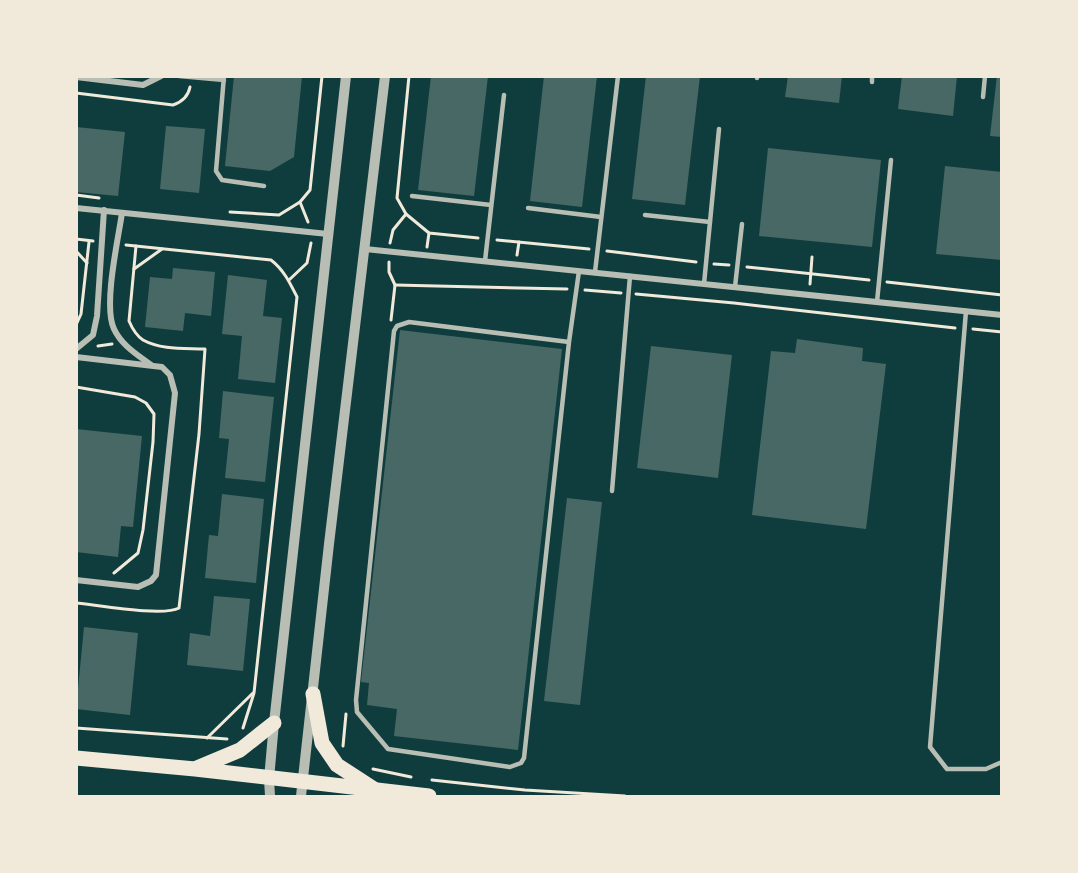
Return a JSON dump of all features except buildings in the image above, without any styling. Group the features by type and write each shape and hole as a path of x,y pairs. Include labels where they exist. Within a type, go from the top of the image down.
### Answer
{"main road":[{"path":"313,694 320,735 326,749 337,765 375,790"},
{"path":"195,769 240,750 274,723"},
{"path":"76,758 195,769 269,779 302,789 375,790 429,796"}],"street":[{"path":"76,77 143,85 161,76"},
{"path":"270,796 269,779 274,723 346,76"},
{"path":"302,789 330,532 385,76"},
{"path":"76,208 328,234"},
{"path":"76,349 93,335 97,316 104,210"},
{"path":"122,213 109,310 114,329 125,345 152,365"},
{"path":"365,249 1002,315"},
{"path":"76,357 162,367 170,375 175,393 156,575 138,587 76,580"}],"lane":[{"path":"179,76 224,78 217,176 222,180 264,186"},
{"path":"595,272 618,76"},
{"path":"983,97 985,76"},
{"path":"485,261 504,95"},
{"path":"704,284 719,129"},
{"path":"877,302 891,160"},
{"path":"412,196 491,206"},
{"path":"528,208 601,217"},
{"path":"645,215 710,222"},
{"path":"735,287 742,224"},
{"path":"569,342 409,322 397,326 394,331 356,700 357,712 388,749 510,767 521,763 524,758 569,342 579,271"},
{"path":"612,490 630,276"},
{"path":"966,311 930,747 947,769 986,769 1002,762"}],"path":[{"path":"220,211 279,215 300,202 310,189 322,76"},
{"path":"389,252 393,230 406,214 396,198 409,76"},
{"path":"76,93 173,105 182,102 189,93 192,78"},
{"path":"76,195 109,199"},
{"path":"76,239 102,243"},
{"path":"76,325 81,315 90,241"},
{"path":"118,244 271,260 280,267 297,297 254,693 242,730"},
{"path":"134,269 162,249"},
{"path":"76,251 87,263"},
{"path":"809,295 812,257"},
{"path":"395,285 576,290 628,294 1002,332"},
{"path":"85,342 97,346 113,343 134,331"},
{"path":"76,387 135,397 146,403 154,414 143,530 138,553 112,575"},
{"path":"207,738 254,693"},
{"path":"76,728 228,739"},
{"path":"363,767 416,778"},
{"path":"427,780 525,790 625,796"}]}
